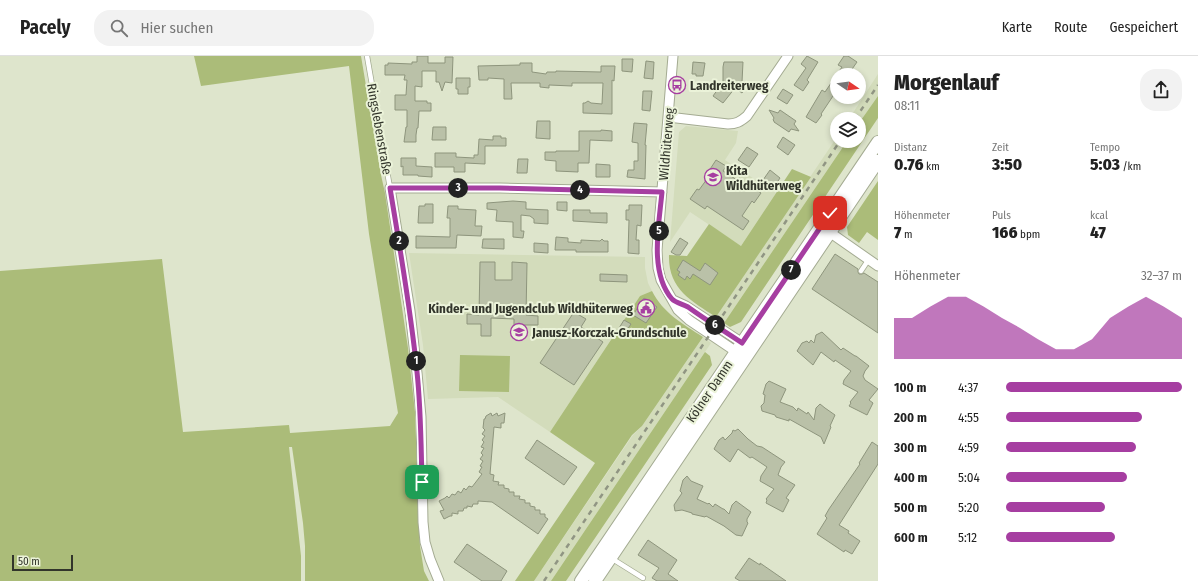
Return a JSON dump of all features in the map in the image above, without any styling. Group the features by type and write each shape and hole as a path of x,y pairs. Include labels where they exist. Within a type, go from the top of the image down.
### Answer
{"street":[{"name":"Wildhüterweg","path":"673,56 657,250 658,268 661,280 673,300 686,306 744,350"},
{"path":"668,117 728,124 741,122 747,116 788,56"},
{"name":"Kölner Damm","path":"581,581 744,350 825,230 878,142"},
{"name":"Kölner Damm","path":"825,230 878,161"},
{"path":"390,188 662,192"},
{"name":"Ringslebenstraße","path":"390,188 410,311 418,373 424,534 430,559 439,581"},
{"path":"825,230 878,266"},
{"name":"Kölner Damm","path":"596,581 720,400 744,350"}],"lane":[{"name":"Ringslebenstraße","path":"367,56 390,188"},
{"path":"861,271 869,260"},
{"path":"611,558 643,578"}],"shaded area":[{"path":"878,74 878,96 866,113 854,112 859,104 866,104 866,93"},
{"name":"Kita Wildhüterweg","path":"686,126 738,131 736,143 725,160 776,193 741,246 690,212 670,242 679,132"},
{"path":"830,147 842,148 724,323 716,317"},
{"name":"Janusz-Korczak-Grundschule","path":"409,253 645,257 645,268 648,283 652,291 640,296 550,432 498,397 428,399 423,345"},
{"path":"703,337 711,343 551,581 534,581 633,435 642,426"}],"green space":[{"path":"194,56 361,56 385,193 408,348 415,412 420,546 424,571 429,581 305,581 305,546 303,523 292,447 289,447 301,556 301,581 0,581 0,271 162,259 183,432 289,425 290,433 390,426 398,413 369,234 349,66 201,86"},
{"path":"878,96 878,118 866,136 866,113"},
{"path":"842,148 858,148 741,322 730,327 724,323"},
{"path":"792,169 811,177 716,317 683,293 672,277 669,255 687,256 709,224 741,246"},
{"path":"878,181 878,240 867,232 859,243 848,235 847,227"},
{"path":"652,291 668,312 681,323 703,337 642,426 632,435 534,581 515,581 595,463 550,432 640,296"},
{"path":"705,352 710,356 712,365 566,581 551,581"},
{"path":"460,355 510,356 509,392 459,391"}],"building":[{"path":"417,56 428,56 428,63 445,63 445,57 453,57 452,83 445,82 442,91 439,82 436,82 436,71 422,71 422,87 415,86 415,101 427,101 427,103 431,103 431,111 419,111 416,142 404,142 407,127 407,110 395,110 395,95 406,95 407,80 404,80 405,75 385,75 385,65 388,65 388,63 412,64 412,62 417,62"},
{"path":"807,56 818,62 807,80 809,82 803,91 794,85 806,68 801,64"},
{"path":"844,56 848,56 857,62 853,68 841,68 838,65"},
{"path":"622,59 633,59 632,72 622,71"},
{"path":"646,61 654,62 653,79 644,78"},
{"path":"693,62 705,63 703,76 696,76 696,74 692,74"},
{"path":"724,62 743,62 742,82 749,82 742,93 735,88 723,103 713,96 723,82"},
{"path":"520,63 532,63 532,72 546,74 547,72 556,71 601,72 601,66 615,66 614,81 612,80 612,114 583,113 583,103 588,101 591,103 602,104 603,83 572,83 572,86 549,85 549,88 540,87 540,83 511,83 512,99 504,99 504,79 488,78 488,80 479,80 478,66 520,65"},
{"path":"456,78 470,78 468,94 458,94 458,89 456,89"},
{"path":"830,85 830,100 816,123 806,117 822,90 825,92"},
{"path":"783,89 793,95 787,104 777,98"},
{"path":"643,91 652,91 650,111 642,110"},
{"path":"769,110 778,113 780,110 796,121 794,124 799,131 791,129 789,132 774,122 774,118"},
{"path":"537,121 550,121 550,139 536,138"},
{"path":"634,123 647,124 645,145 645,179 627,177 628,170 634,170 634,161 638,161 638,143 632,142"},
{"path":"433,127 446,127 446,140 432,140"},
{"path":"579,131 612,131 612,141 590,140 589,163 578,163 578,172 556,171 556,161 545,160 545,152 579,151"},
{"path":"493,136 501,136 501,138 506,138 506,146 485,146 485,164 465,163 465,172 454,172 454,167 435,167 435,153 456,153 456,157 474,158 474,155 478,155 479,139 493,140"},
{"path":"783,137 795,145 788,155 777,147"},
{"path":"747,147 758,154 749,167 738,160"},
{"path":"401,158 416,158 416,166 432,167 432,177 403,175"},
{"path":"518,159 528,159 527,173 517,173"},
{"path":"716,160 726,166 723,171 737,180 739,178 761,193 754,203 752,201 742,216 749,221 743,230 707,206 705,209 690,199 707,179 705,177"},
{"path":"596,164 610,165 610,177 596,177"},
{"path":"770,170 780,178 774,187 763,180"},
{"path":"513,201 526,202 526,209 548,210 548,224 534,223 534,219 530,216 521,215 521,231 524,231 523,238 513,237 513,222 496,221 497,210 487,209 487,203"},
{"path":"557,202 567,202 567,211 557,210"},
{"path":"425,204 433,204 433,223 418,223 419,206 425,206"},
{"path":"629,205 642,205 641,226 637,225 636,240 639,240 639,254 628,253 629,220 626,220 626,210 629,210"},
{"path":"448,206 458,206 458,209 476,210 475,226 482,226 481,236 457,235 456,248 416,248 416,236 450,237 450,218 447,218"},
{"path":"573,210 590,210 590,213 607,213 607,223 573,221"},
{"path":"556,237 568,238 568,242 581,243 581,240 600,241 602,239 604,241 608,241 608,252 576,252 576,250 555,250"},
{"path":"680,238 688,243 680,255 676,255 671,252"},
{"path":"483,239 504,239 504,249 482,248"},
{"path":"534,243 548,244 548,253 534,252"},
{"path":"835,254 858,269 859,274 864,273 878,282 878,333 812,289"},
{"path":"683,260 700,271 705,263 718,273 710,285 693,274 690,279 687,276 685,280 678,275 680,272 677,270"},
{"path":"480,262 495,262 495,280 512,280 512,262 527,263 526,315 538,316 538,325 523,325 523,336 514,336 514,319 491,318 491,336 481,336 481,324 467,324 467,314 479,315"},
{"path":"600,274 627,275 627,282 600,281"},
{"path":"644,298 657,307 646,323 633,315"},
{"path":"574,312 586,319 581,327 603,342 574,385 540,363"},
{"path":"624,320 631,324 623,336 616,333"},
{"path":"822,332 841,350 843,348 869,366 863,376 865,380 878,389 869,400 873,403 867,415 849,406 851,403 850,402 858,392 843,384 844,380 851,371 835,360 834,362 821,352 813,365 797,351 802,343 807,341 809,343 811,340 814,343 816,335"},
{"path":"769,381 786,389 780,402 793,407 797,411 798,408 807,414 808,412 814,420 816,408 820,404 835,415 824,444 821,437 789,419 789,421 762,411 761,406 764,403 765,395 763,394 766,384"},
{"path":"491,413 492,416 497,413 498,416 505,413 504,423 501,423 501,428 494,427 490,474 494,475 493,481 499,482 498,485 504,485 504,488 509,489 509,492 514,492 514,496 520,496 519,499 525,500 525,503 530,503 530,506 535,507 535,510 540,510 540,514 545,514 545,517 548,519 538,534 492,502 478,501 478,504 473,504 472,507 467,506 467,508 464,508 463,511 458,511 458,514 452,513 452,516 444,519 440,511 444,510 439,501 447,496 449,498 452,494 455,495 458,491 461,493 464,488 466,490 469,486 472,487 482,474 479,472 483,461 480,459 483,455 481,453 484,448 481,447 484,442 482,440 485,436 482,434 485,430 483,428 484,419"},
{"path":"738,429 757,446 762,447 785,462 778,475 795,485 786,498 789,500 783,512 766,503 766,499 774,489 760,481 761,476 767,467 752,457 750,458 738,449 730,462 714,449 719,440 723,437 725,440 733,430 735,431"},
{"path":"537,440 577,467 564,485 525,458"},
{"path":"872,442 878,446 878,464 839,525 849,531 848,533 860,541 852,554 845,550 844,552 817,534 827,518 825,516 829,509 860,464 859,463"},
{"path":"687,476 691,481 703,486 697,499 708,504 709,503 713,507 715,504 729,514 732,505 736,501 751,512 747,519 748,523 742,536 736,535 706,516 692,514 682,510 675,511 674,505 682,493 680,491 683,480"},
{"path":"648,540 677,560 668,574 678,581 657,581 652,578 659,568 638,555"},
{"path":"467,544 507,571 501,581 482,581 454,562"},
{"path":"749,558 760,565 760,563 786,581 740,581 735,578"}],"railway":[{"path":"860,112 878,85"},
{"path":"544,581 835,148"}],"place":[{"name":"Landreiterweg","path":"677,85"},
{"name":"Kita Wildhüterweg","path":"713,177"},
{"name":"Kinder- und Jugendclub Wildhüterweg","path":"646,308"},
{"name":"Janusz-Korczak-Grundschule","path":"519,332"}],"route":[{"path":"422,482 418,373 410,311 390,188 500,188 662,192 657,250 659,274 665,288 673,300 686,306 742,343 830,213"}]}
